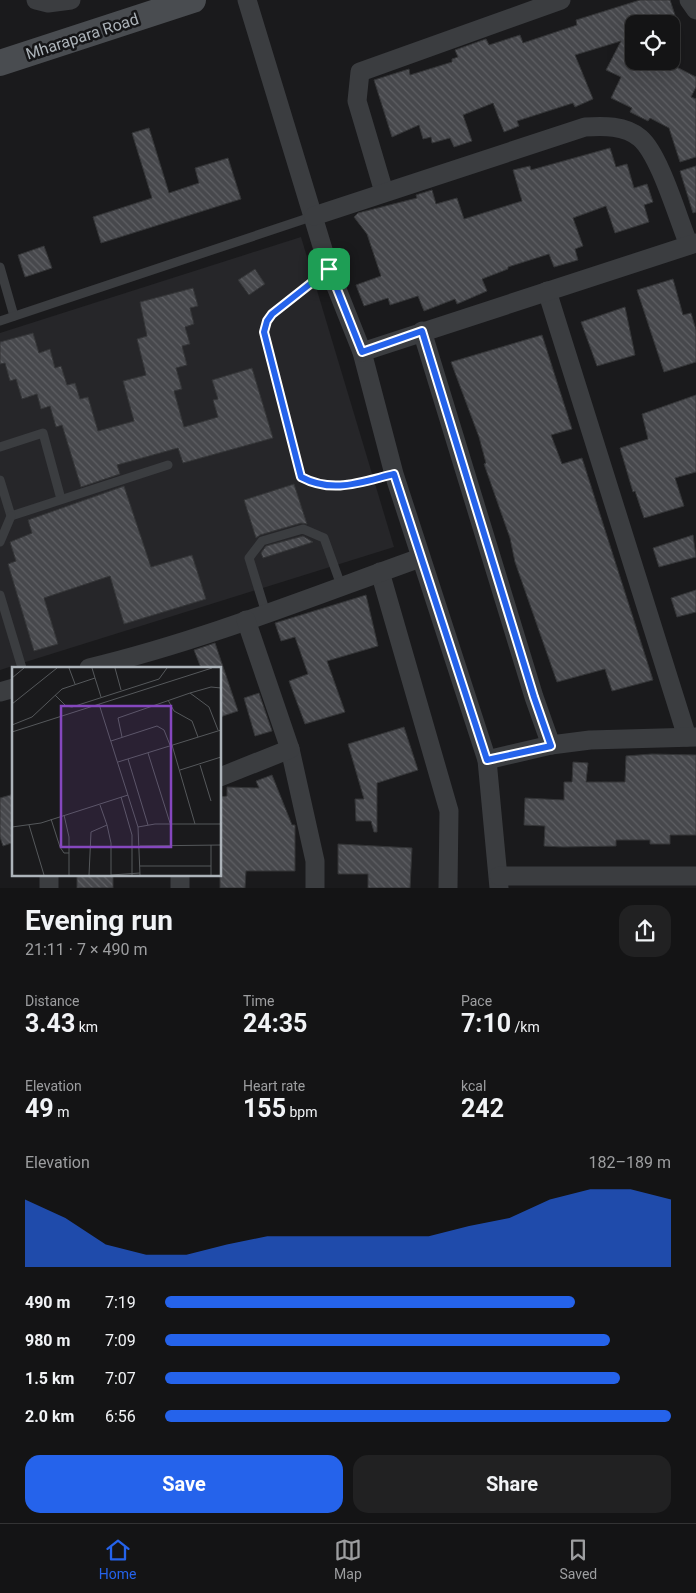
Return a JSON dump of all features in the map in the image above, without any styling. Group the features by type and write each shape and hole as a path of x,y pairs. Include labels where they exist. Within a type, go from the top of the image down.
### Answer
{"main road":[{"name":"Mharapara Road","path":"0,63 193,0"}],"street":[{"path":"36,0 48,3 71,0"},
{"path":"246,0 329,269 362,352 394,474 487,760 499,882 696,876"},
{"path":"384,192 357,101 360,72 561,0"},
{"path":"689,0 696,10"},
{"path":"314,216 585,127 604,126 624,130 640,137 652,151 692,244 362,352"},
{"path":"487,760 551,746 590,740 692,737 547,291"},
{"path":"422,331 534,697 551,746"},
{"path":"93,667 130,658 342,588 420,558"},
{"path":"380,572 449,811 448,888"},
{"path":"246,620 290,749 315,861 316,888"},
{"path":"221,777 290,749"}],"lane":[{"path":"0,321 314,216"},
{"path":"0,267 14,316"},
{"path":"329,269 272,314 267,321 264,332 301,477 315,484 334,487 394,474"},
{"path":"0,446 43,433 62,499"},
{"path":"10,516 168,465"},
{"path":"0,480 10,516 0,542"},
{"path":"266,613 249,558 262,541 303,529 324,538 342,588"},
{"path":"0,595 22,667"}],"shaded area":[{"path":"301,237 394,547 0,670 0,333"}],"building":[{"path":"640,0 670,0 675,15 625,15 625,70 680,69 696,77 696,87 691,97 696,99 696,157 680,162 669,128 650,118 648,121 630,112 632,108 611,98 621,77 606,70 621,41 575,55 593,99 575,107 573,103 517,121 519,126 504,132 493,103 463,115 472,141 454,147 450,138 432,143 431,137 423,139 419,125 392,137 374,80 409,69 410,75 452,62 452,59 458,57 455,50 486,39 489,45 520,35 523,43 577,25 576,20"},
{"path":"149,128 169,193 199,183 195,168 228,158 241,199 101,243 93,217 152,198 132,133"},
{"path":"610,148 616,167 627,164 634,188 647,184 653,202 644,205 649,222 615,233 606,206 573,218 583,246 575,249 578,260 554,267 549,254 508,267 508,269 482,279 487,291 457,304 455,299 424,311 418,296 390,305 388,298 364,306 356,285 381,276 367,234 354,217 358,213 417,198 416,195 432,190 436,204 457,198 464,219 522,201 513,170 530,166 531,170"},
{"path":"696,166 696,212 693,213 680,171"},
{"path":"44,246 52,268 25,277 18,255"},
{"path":"255,269 265,284 249,295 238,280"},
{"path":"673,279 683,315 691,313 696,330 696,362 664,372 637,290"},
{"path":"193,288 198,306 190,308 194,324 185,327 190,344 182,346 187,365 176,368 182,389 174,391 184,427 218,417 213,400 218,399 212,380 252,368 273,438 183,463 178,448 117,465 120,474 81,487 62,425 56,427 50,406 41,409 37,394 22,399 16,379 10,381 5,363 0,364 0,342 33,333 39,353 50,349 55,368 61,366 67,385 75,383 80,399 88,397 98,431 134,421 123,381 146,375 137,339 147,336 140,302"},
{"path":"625,307 635,355 597,366 581,322"},
{"path":"542,335 572,429 551,435 562,464 582,458 653,680 612,691 605,669 557,682 515,562 510,538 484,464 486,463 479,437 451,362"},
{"path":"696,395 696,472 675,478 684,506 644,518 635,491 633,492 620,448 648,439 642,414"},
{"path":"294,484 307,524 301,523 260,535 256,538 244,500"},
{"path":"124,486 151,567 192,555 206,599 124,624 110,576 44,598 58,644 34,651 8,564 16,561 10,542 32,533 28,520"},
{"path":"693,535 696,557 659,567 653,548"},
{"path":"303,536 313,542 263,558 261,553 266,546"},
{"path":"696,590 696,612 677,617 671,598"},
{"path":"366,595 378,646 327,661 345,712 305,724 289,681 308,674 295,637 281,641 275,623"},
{"path":"215,643 238,711 221,717 221,667 201,667 194,650"},
{"path":"259,693 272,731 255,736 244,698"},
{"path":"404,727 418,770 377,783 377,832 374,832 371,821 356,821 355,799 364,799 348,744"},
{"path":"652,754 696,755 696,835 670,835 670,844 650,844 650,840 616,840 616,846 544,846 545,826 524,825 525,798 564,800 564,782 572,782 573,762 588,763 586,782 625,782 626,756"},
{"path":"272,775 292,825 295,825 295,871 246,871 245,888 220,888 221,797 227,796 227,787 259,788 256,781"},
{"path":"12,795 12,843 3,846 0,837 0,798"},
{"path":"338,844 412,848 410,888 368,888 368,874 338,874"},
{"path":"77,876 113,876 113,888 77,888"}],"route":[{"path":"329,269 362,352 422,331 534,697 551,746 487,760 394,474 334,487 315,484 301,477 264,332 267,321 272,314 329,269"}]}
